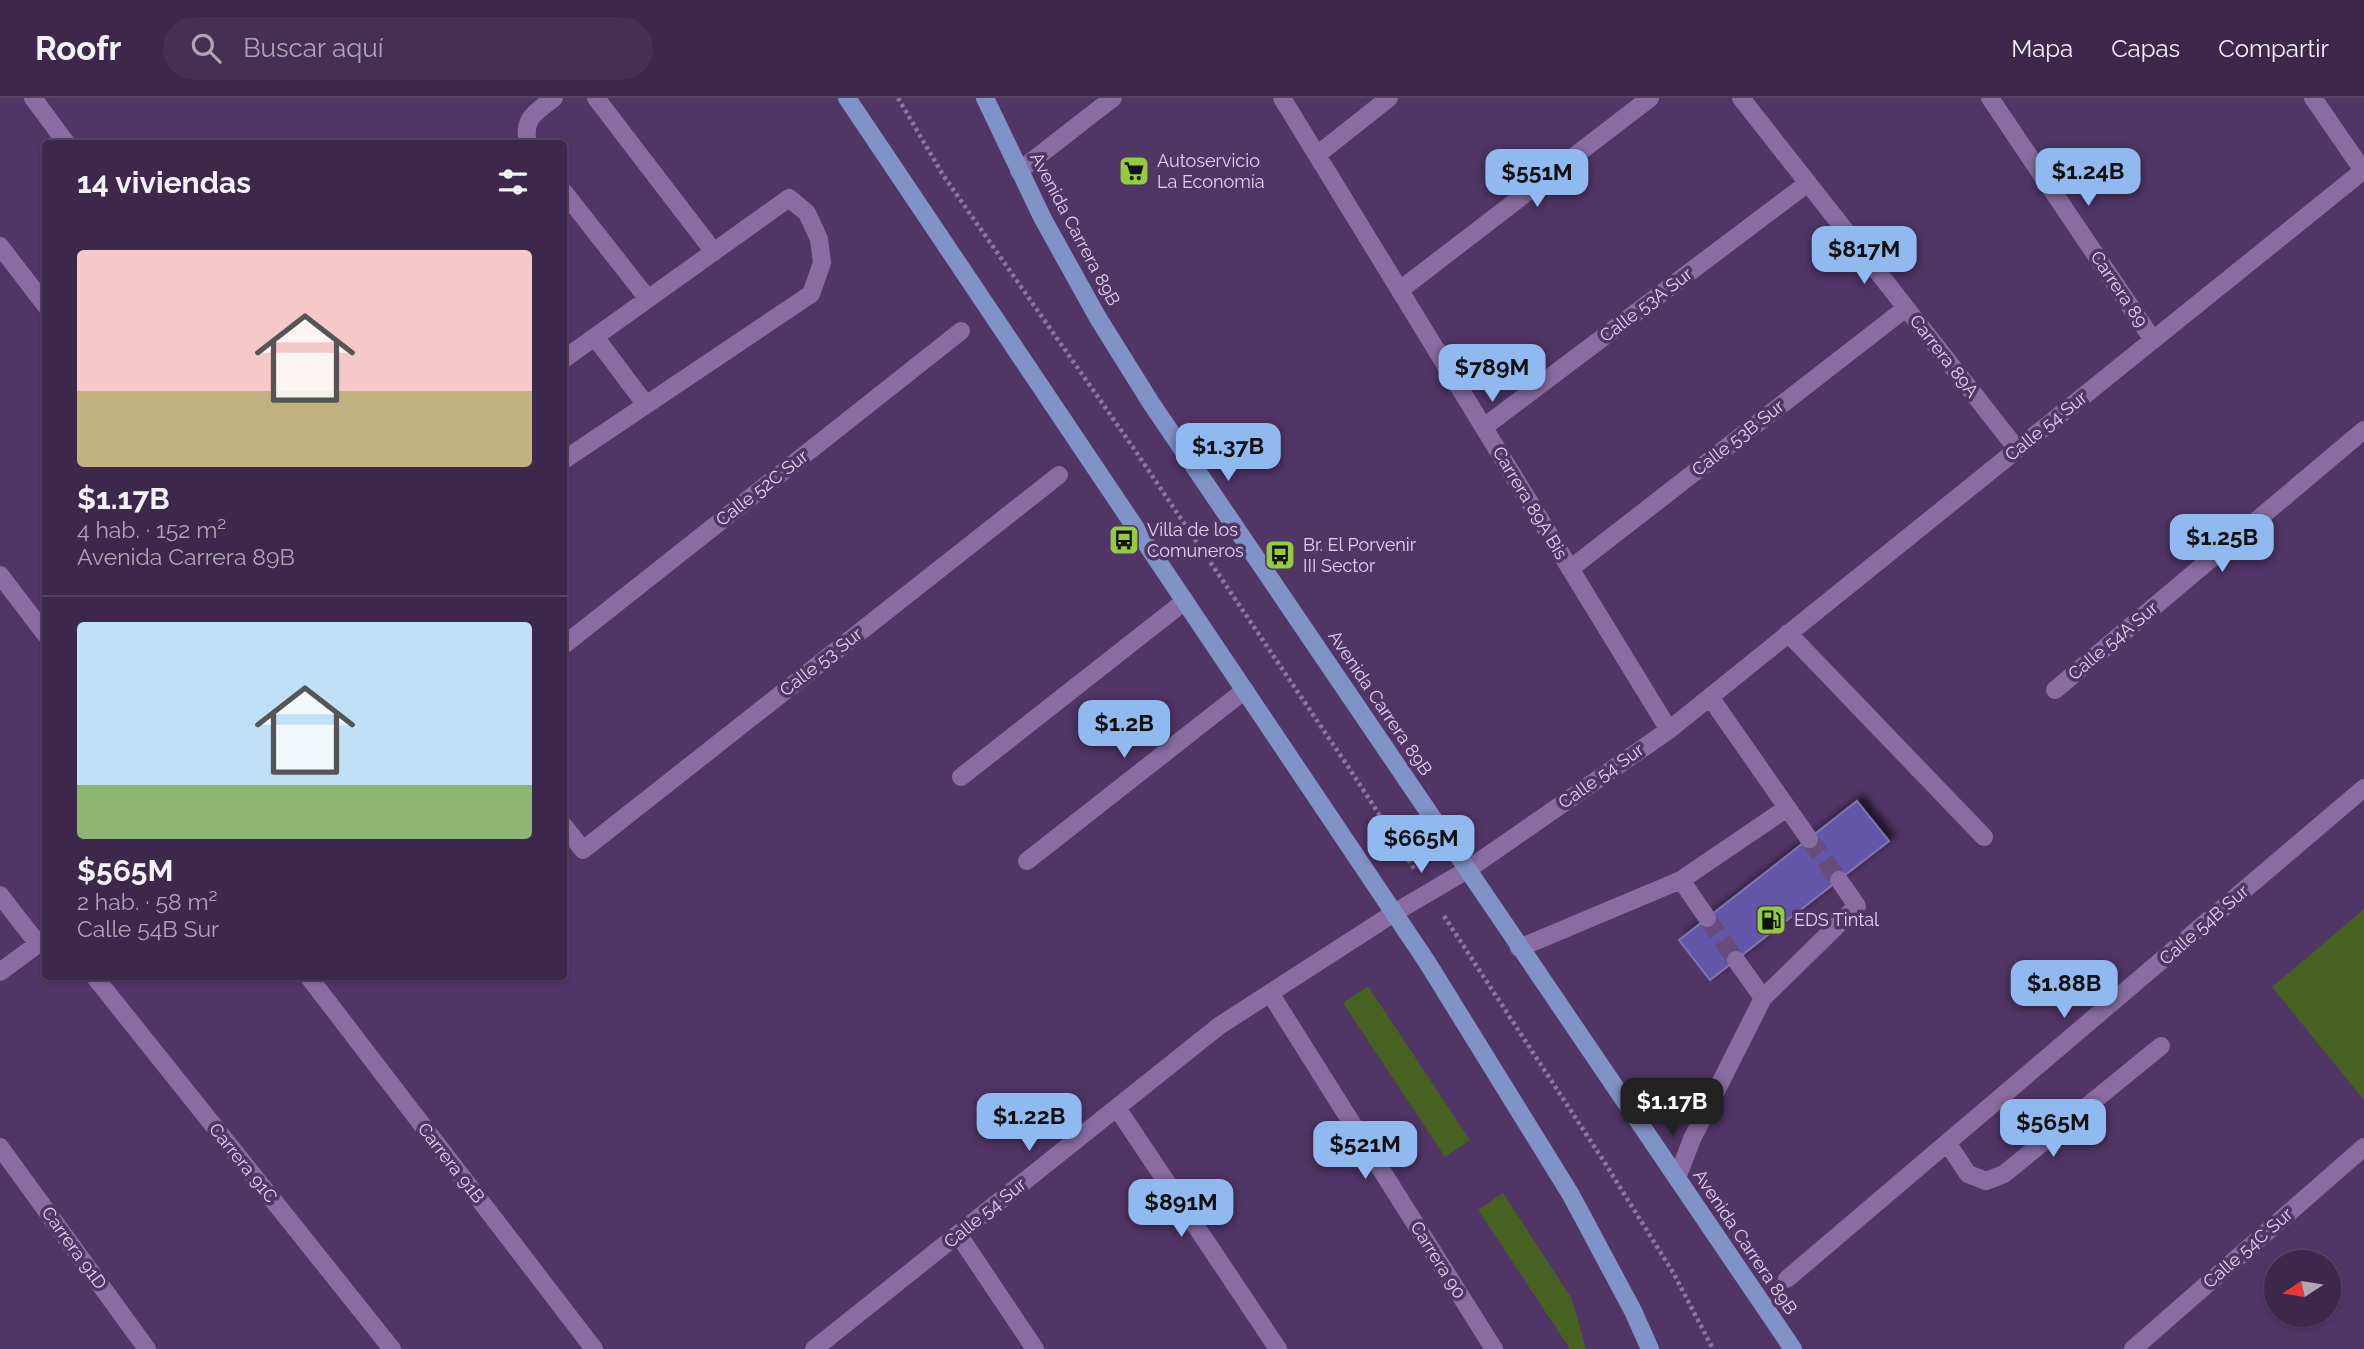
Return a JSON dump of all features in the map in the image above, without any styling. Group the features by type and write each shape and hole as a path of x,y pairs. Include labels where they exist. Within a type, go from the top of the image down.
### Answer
{"main road":[{"path":"847,98 1427,962 1571,1195 1633,1311 1650,1349"},
{"name":"Avenida Carrera 89B","path":"985,98 1042,219 1098,318 1151,403 1793,1349"}],"street":[{"path":"33,98 64,140"},
{"path":"527,140 525,133 530,116 554,98"},
{"path":"596,98 714,252"},
{"path":"1019,171 1113,98"},
{"name":"Carrera 89A Bis","path":"1282,98 1669,730"},
{"path":"1317,155 1389,98"},
{"path":"1400,290 1650,98"},
{"name":"Carrera 89A","path":"1741,98 2017,449"},
{"name":"Carrera 89","path":"1990,98 2153,340"},
{"path":"2313,98 2364,171"},
{"name":"Calle 54 Sur","path":"819,1347 1219,1026 1394,913 1467,870 1669,730 2364,171"},
{"name":"Calle 53A Sur","path":"1484,428 1808,183"},
{"path":"567,196 648,299"},
{"path":"567,357 789,198 807,213 819,239 822,263 811,294 567,458"},
{"path":"0,246 42,301"},
{"name":"Calle 53B Sur","path":"1570,569 1906,308"},
{"name":"Calle 52C Sur","path":"567,643 961,331"},
{"path":"595,337 646,405"},
{"name":"Calle 54A Sur","path":"2055,690 2364,430"},
{"name":"Calle 53 Sur","path":"567,830 583,850 1059,475"},
{"path":"0,575 42,630"},
{"path":"961,777 1185,601"},
{"path":"1788,633 1984,837"},
{"path":"1027,861 1245,690"},
{"path":"1710,697 1809,839"},
{"name":"Calle 54B Sur","path":"1787,1279 2364,788"},
{"path":"1520,948 1681,880 1787,808"},
{"path":"1681,880 1707,918"},
{"path":"1677,1178 1692,1139 1763,998 1857,906 1839,880"},
{"path":"0,895 41,941 0,972"},
{"path":"1736,960 1763,998"},
{"name":"Carrera 91C","path":"97,980 392,1349"},
{"name":"Carrera 91B","path":"311,980 594,1349"},
{"name":"Carrera 90","path":"1270,993 1494,1349"},
{"path":"1948,1144 1968,1174 1986,1181 2004,1174 2161,1046"},
{"path":"1117,1108 1278,1349"},
{"name":"Carrera 91D","path":"0,1147 147,1349"},
{"name":"Calle 54C Sur","path":"2133,1349 2364,1147"},
{"path":"958,1234 1035,1349"}],"path":[{"path":"898,98 943,175 1130,443 1343,760 1604,1160 1667,1262 1713,1349"}],"green space":[{"path":"2364,909 2364,1100 2272,987"},
{"path":"1368,986 1470,1140 1445,1157 1343,1003"},
{"path":"1503,1193 1572,1299 1586,1349 1570,1349 1478,1210"}],"building":[{"path":"1857,801 1889,841 1710,980 1679,940"}],"tunnel":[{"path":"1809,839 1839,880"},
{"path":"1707,918 1736,960"}],"place":[{"name":"Autoservicio La Economía","path":"1134,171"},
{"name":"Villa de los Comuneros","path":"1124,540"},
{"name":"Br. El Porvenir III Sector","path":"1280,555"},
{"name":"EDS Tintal","path":"1771,920"}]}
